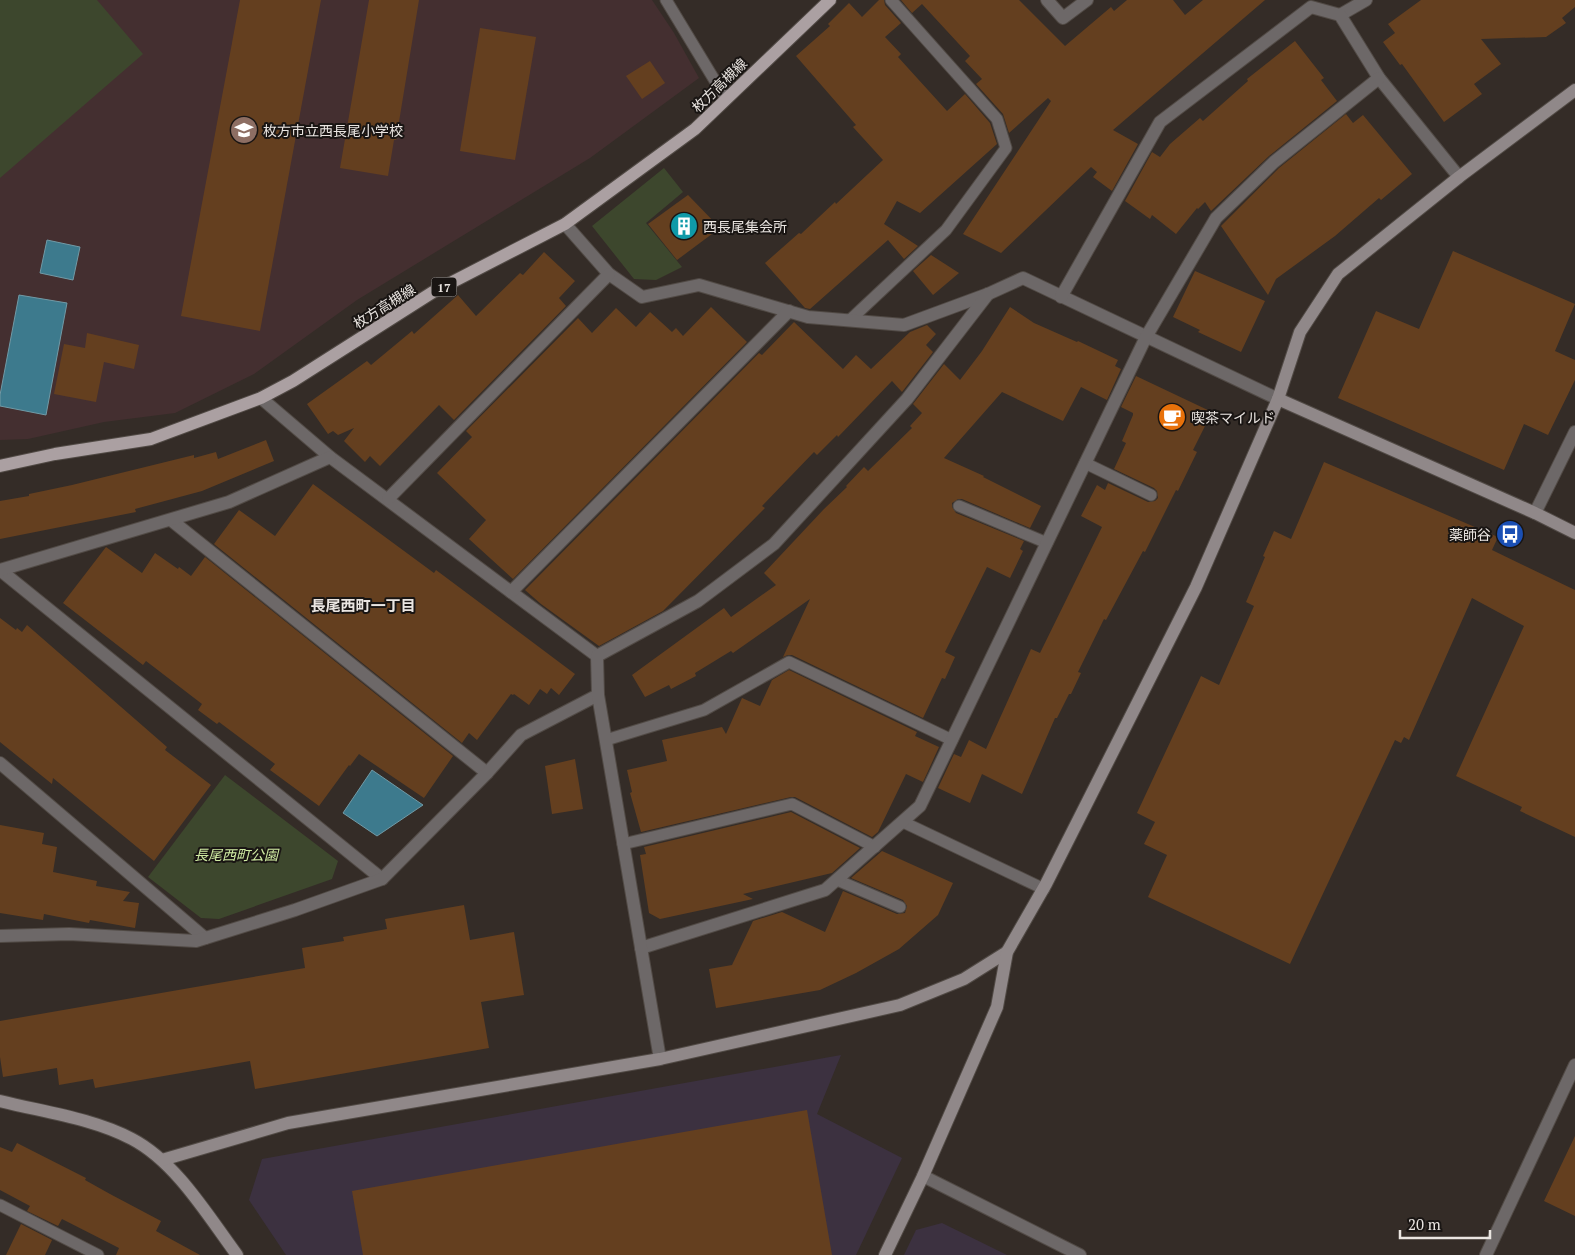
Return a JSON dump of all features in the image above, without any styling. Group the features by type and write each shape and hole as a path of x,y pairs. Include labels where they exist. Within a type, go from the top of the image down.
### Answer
{"main road":[{"name":"枚方高槻線","path":"0,466 55,454 151,439 261,398 293,381 433,292 565,224 695,129 830,0"}],"street":[{"path":"1047,0 1063,18 1087,0"},
{"path":"1340,15 1366,0"},
{"path":"1061,296 1160,122 1311,7 1340,15 1379,78 1460,176"},
{"path":"641,948 825,890 920,806 1146,337 1216,218 1274,162 1379,78"},
{"path":"885,1255 923,1176 996,1007 1007,952 1044,889 1196,587 1278,399 1300,332 1338,274 1460,176 1575,90"},
{"path":"565,224 609,274 642,296 699,285 808,317 904,325 988,294 1023,278 1278,399 1535,513 1575,533"},
{"path":"388,500 609,274"},
{"path":"597,656 698,601 774,544 907,399 988,294"},
{"path":"511,592 789,312"},
{"path":"261,398 330,457 597,656"},
{"path":"1535,513 1575,432"},
{"path":"0,570 229,502 330,457"},
{"path":"171,520 487,773"},
{"path":"0,570 382,879"},
{"path":"597,656 598,695 660,1059"},
{"path":"0,936 69,934 196,941 295,910 382,879 487,773 521,735 598,695"},
{"path":"0,763 205,938"},
{"path":"162,1160 288,1123 660,1059 900,1005 964,979 1007,952"},
{"path":"1486,1255 1575,1065"},
{"path":"0,1101 94,1124 133,1139 162,1160 185,1186 237,1255"},
{"path":"923,1176 1080,1255"}],"lane":[{"path":"666,0 726,99"},
{"path":"850,320 946,230 1006,148 996,119 891,0"},
{"path":"1085,464 1150,495"},
{"path":"959,506 1047,543"},
{"path":"606,740 704,710 789,662 952,740"},
{"path":"623,844 792,804 875,846"},
{"path":"903,822 1044,889"},
{"path":"837,880 900,907"},
{"path":"0,1206 98,1255"}],"shaded area":[{"name":"枚方市立西長尾小学校","path":"0,0 652,0 674,33 699,78 590,158 357,300 254,374 175,413 104,422 28,439 0,440"},
{"path":"841,1055 817,1114 902,1158 856,1255 286,1255 249,1200 262,1159"},
{"path":"942,1223 1007,1255 904,1255 916,1230"}],"green space":[{"path":"0,0 97,0 143,54 0,178"},
{"path":"664,168 683,192 646,223 682,267 656,280 634,279 592,226"},
{"name":"長尾西町公園","path":"225,775 338,861 332,879 219,919 201,918 148,877"}],"water":[{"path":"47,240 80,247 73,280 40,273"},
{"path":"19,295 67,303 46,415 0,406 0,395"},
{"path":"372,770 423,805 377,836 343,813"}],"building":[{"path":"240,0 321,0 260,331 181,316"},
{"path":"369,0 419,0 396,140 394,140 388,176 340,168"},
{"path":"879,0 884,0 885,5 901,23 885,37 901,54 898,57 947,111 965,94 990,123 997,144 920,213 897,201 884,224 918,246 904,259 888,240 810,309 805,308 765,263 799,233 801,234 835,202 836,204 883,160 853,127 856,125 796,56 830,26 828,24 849,3 862,17"},
{"path":"901,0 1019,0 1065,46 1111,7 1114,11 1127,0 1173,0 1185,15 1203,0 1265,0 1113,130 1138,144 1112,191 1093,177 1097,172 1091,167 1001,253 963,234 1051,101 1048,98 1009,133 1003,114 976,84 982,79 965,61 970,56 922,4 912,13"},
{"path":"1421,0 1575,0 1575,7 1562,18 1566,23 1546,37 1481,39 1501,64 1474,84 1482,94 1444,122 1402,64 1400,65 1383,42 1395,33 1388,24"},
{"path":"480,28 536,37 515,160 460,151"},
{"path":"1295,41 1324,78 1321,80 1337,101 1269,156 1211,211 1205,202 1197,208 1176,234 1152,215 1150,219 1125,201 1152,152 1160,157 1170,144 1200,118 1203,121 1248,81 1247,79"},
{"path":"650,61 665,83 642,99 626,76"},
{"path":"1346,114 1353,123 1363,115 1412,174 1381,200 1379,198 1335,236 1276,279 1268,295 1221,226 1279,168"},
{"name":"西長尾集会所","path":"688,195 720,228 677,260 648,224"},
{"path":"1453,251 1575,304 1555,351 1575,360 1575,380 1548,435 1524,424 1504,470 1338,398 1376,311 1419,329"},
{"path":"544,252 575,281 559,298 566,306 454,420 439,405 380,466 370,456 365,462 344,441 354,428 338,435 333,431 328,434 307,404 367,361 371,365 412,331 414,334 458,295 476,316 520,273 523,275"},
{"path":"931,255 959,273 933,295 913,271"},
{"path":"1195,271 1265,301 1241,352 1198,332 1200,330 1173,317"},
{"path":"711,307 747,342 513,579 469,539 486,520 437,473 472,437 466,431 578,318 592,333 616,308 636,327 650,312 672,332 676,328 683,336"},
{"path":"1010,307 1034,323 1118,360 1115,366 1121,369 1107,400 1081,387 1063,421 1002,392 944,458 984,476 1041,506 1030,528 962,499 952,503 956,513 1024,541 1020,549 1023,551 1010,578 987,567 945,652 955,657 945,679 942,678 923,718 792,655 783,657 810,599 733,653 731,651 695,673 696,676 671,689 669,685 645,697 632,675 724,608 731,617 776,585 764,573 864,467 868,471 912,428 910,426 922,413 913,404 944,364 960,380 982,351"},
{"path":"794,322 843,369 856,355 871,369 910,332 927,325 936,334 926,345 933,352 902,392 892,381 838,437 837,435 817,455 814,452 762,506 765,508 663,611 599,646 541,604 525,590 759,353 762,355"},
{"path":"87,333 139,345 134,369 104,362 96,402 54,394 64,344 85,348"},
{"path":"1136,376 1212,412 1193,450 1197,452 1145,552 1143,551 1106,620 1104,619 1078,672 1081,673 1071,694 1069,694 1057,718 1055,718 1022,794 982,774 970,803 938,788 954,754 961,757 969,740 986,749 1031,649 1040,653 1102,527 1081,516 1097,485 1105,490 1108,483 1148,502 1155,501 1158,498 1157,491 1154,488 1114,469 1126,443 1122,441 1133,415 1133,413 1121,407"},
{"path":"266,440 274,461 202,491 135,509 136,512 0,539 0,501 29,496 29,494 194,455 194,458 216,452 218,459"},
{"path":"1324,462 1498,537 1492,550 1575,590 1575,837 1520,811 1522,807 1456,776 1524,626 1472,598 1409,740 1404,737 1401,743 1395,740 1290,964 1148,897 1167,855 1144,844 1155,822 1137,813 1201,676 1219,685 1254,606 1246,602 1274,531 1291,539"},
{"path":"313,484 434,573 436,570 575,674 559,695 551,688 547,694 540,689 529,705 514,694 511,694 477,740 469,733 462,743 214,544 239,510 275,536"},
{"path":"106,547 142,573 155,553 191,576 205,557 453,756 424,798 359,754 319,806 270,770 275,764 219,722 217,724 198,710 202,704 146,661 143,665 63,603"},
{"path":"0,618 16,630 17,628 22,632 27,625 167,747 165,750 211,785 154,861 53,778 52,784 0,742"},
{"path":"789,670 917,732 915,736 939,747 923,782 906,774 878,832 872,837 795,797 791,797 641,832 630,793 632,792 627,770 667,761 662,740 722,727 726,734 742,698 760,706 772,680"},
{"path":"575,759 583,809 552,814 545,766"},
{"path":"791,812 860,848 832,873 743,894 753,899 660,919 649,913 640,855 646,854 644,847"},
{"path":"0,825 44,833 42,844 57,847 53,872 97,881 96,886 130,892 123,901 139,903 135,928 90,920 89,923 44,914 43,920 0,913"},
{"path":"882,851 953,883 938,915 899,949 820,990 716,1008 709,969 732,965 753,921 782,912 825,932 843,891 897,914 905,913 907,906 903,900 851,878"},
{"path":"464,905 470,940 514,932 524,995 481,1002 489,1048 255,1089 250,1061 95,1088 93,1079 59,1085 57,1068 3,1077 0,1057 0,1021 305,968 302,948 344,941 343,937 387,929 385,919"},
{"path":"807,1110 832,1255 363,1255 352,1191"},
{"path":"1575,1136 1575,1216 1544,1201"},
{"path":"17,1143 86,1178 85,1180 161,1221 156,1231 200,1255 116,1255 119,1248 62,1219 58,1226 27,1211 30,1206 0,1190 0,1147 12,1152"},
{"path":"21,1224 52,1240 45,1255 6,1255"}],"place":[{"name":"枚方市立西長尾小学校","path":"244,130"},
{"name":"西長尾集会所","path":"684,226"},
{"name":"喫茶マイルド","path":"1172,417"},
{"name":"薬師谷","path":"1510,534"}],"district":[{"name":"長尾西町一丁目","path":"363,605"}]}
